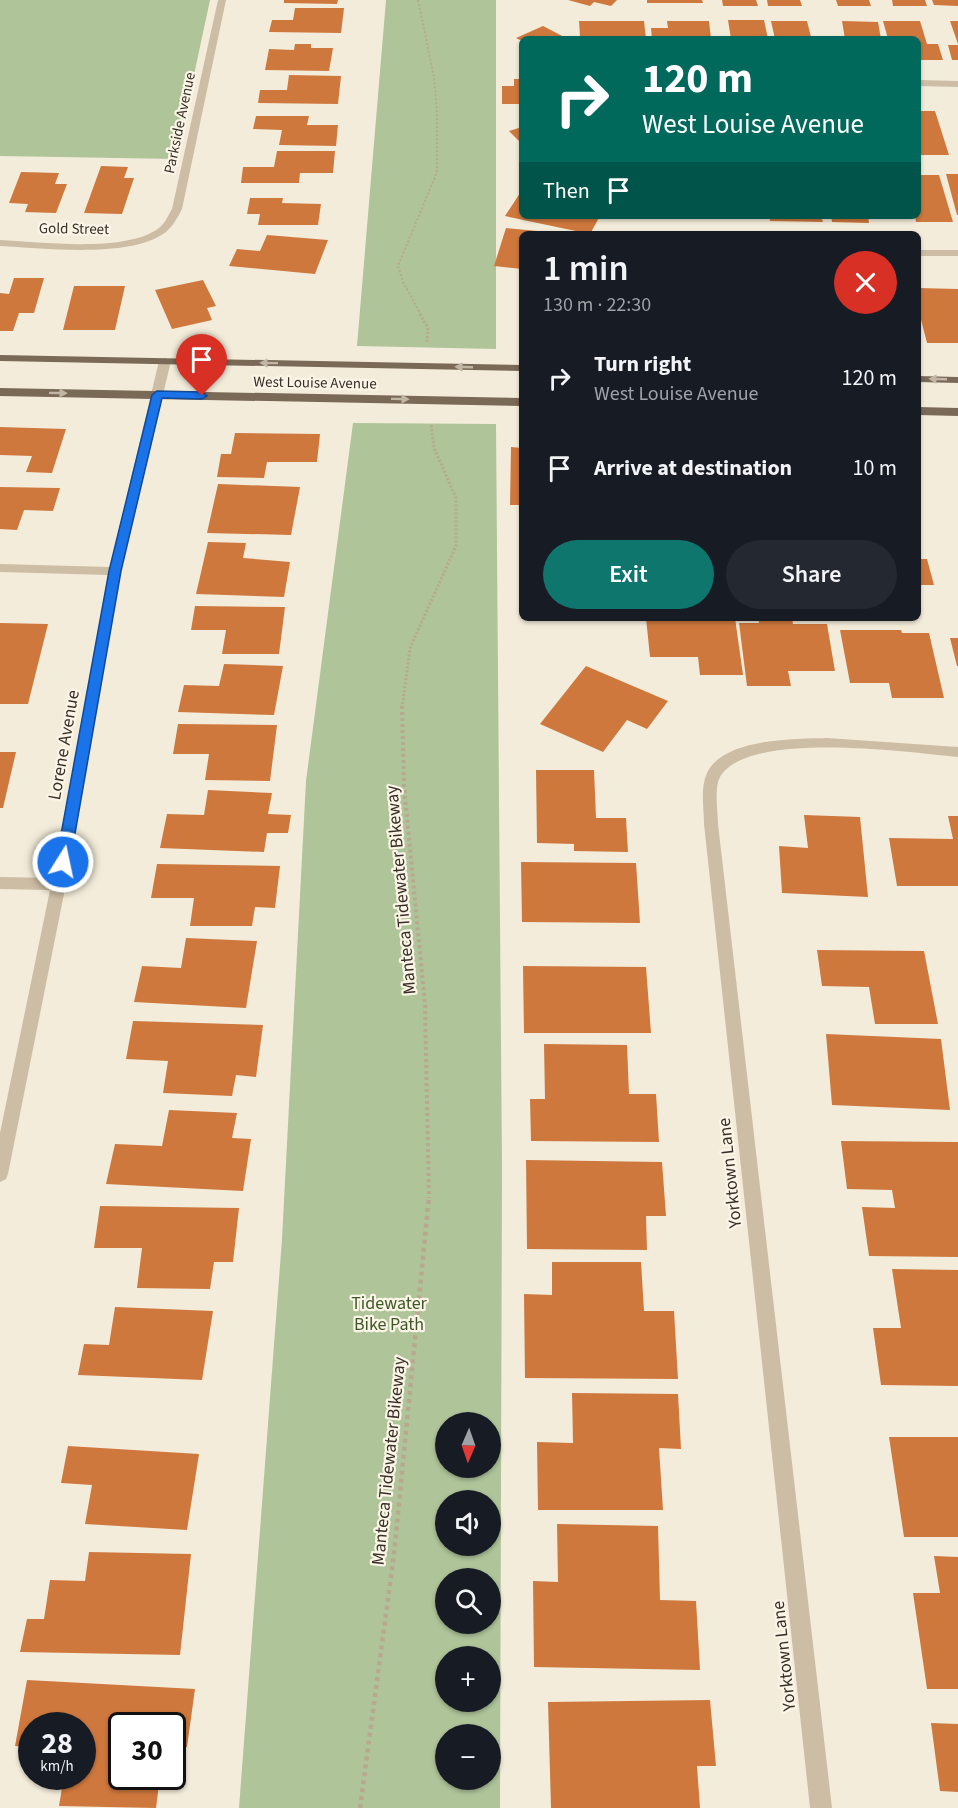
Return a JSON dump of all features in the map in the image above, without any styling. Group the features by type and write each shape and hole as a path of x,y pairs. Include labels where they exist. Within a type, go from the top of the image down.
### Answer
{"main road":[{"name":"West Louise Avenue","path":"0,358 519,368"},
{"path":"921,379 958,380"},
{"name":"West Louise Avenue","path":"0,392 519,402"},
{"path":"921,411 958,412"}],"street":[{"name":"Parkside Avenue","path":"147,239 161,232 171,221 177,208 222,0"},
{"path":"921,83 958,84"},
{"name":"Gold Street","path":"0,243 110,246 147,239"},
{"path":"921,253 958,253"},
{"name":"Lorene Avenue","path":"0,1174 59,884 115,571 165,361"},
{"path":"0,568 115,571"},
{"name":"Yorktown Lane","path":"821,1808 711,824 713,775 723,762 739,752 783,744 854,744 952,752"},
{"path":"0,883 59,884"}],"path":[{"path":"418,0 434,77 437,112 437,172 398,266 403,282 428,328 429,366"},
{"name":"Manteca Tidewater Bikeway","path":"360,1808 394,1554 429,1206 425,1005 404,786 402,709 410,648 456,546 456,498 434,448 430,418 422,399"}],"green space":[{"path":"0,0 210,0 176,159 0,156"},
{"path":"386,0 496,0 496,349 357,346"},
{"name":"Tidewater Bike Path","path":"353,423 496,424 502,1168 501,1490 435,1490 435,1556 501,1556 501,1568 435,1568 435,1634 501,1634 501,1646 435,1646 435,1712 500,1712 500,1724 435,1724 435,1790 500,1790 500,1808 239,1808 282,1239 306,781"}],"building":[{"path":"284,0 338,0 337,4 284,3"},
{"path":"568,0 617,0 611,6 594,2 590,6"},
{"path":"647,0 702,0 703,3 647,3"},
{"path":"722,0 756,0 758,6 723,6"},
{"path":"767,0 800,0 802,6 768,6"},
{"path":"836,0 869,0 871,6 838,6"},
{"path":"892,0 925,0 927,6 893,6"},
{"path":"932,0 958,0 958,6 934,5"},
{"path":"295,8 344,8 341,33 269,32 272,20 293,20"},
{"path":"728,20 764,20 767,36 731,36"},
{"path":"579,21 644,21 646,36 580,36"},
{"path":"667,21 709,21 711,36 652,36 651,28 668,28"},
{"path":"771,21 807,21 811,36 774,36"},
{"path":"842,21 878,22 880,36 844,36"},
{"path":"883,21 920,21 927,44 938,44 943,60 921,60 921,36 887,36"},
{"path":"950,21 958,21 958,44"},
{"path":"543,26 562,36 520,36"},
{"path":"295,44 311,44 311,48 333,48 329,71 265,70 269,49 294,50"},
{"path":"948,45 958,45 958,60 952,60"},
{"path":"289,75 341,76 338,104 258,103 260,90 287,90"},
{"path":"514,79 519,79 519,104 502,104 502,86 514,86"},
{"path":"921,111 935,111 949,155 921,155"},
{"path":"256,116 309,116 307,125 338,125 336,146 279,145 282,130 253,129"},
{"path":"519,128 519,141 509,131"},
{"path":"277,151 335,151 333,173 300,173 299,183 241,183 243,167 274,167"},
{"path":"101,166 128,167 124,178 134,178 122,214 84,213"},
{"path":"21,172 59,173 55,184 67,184 56,213 25,212 28,204 9,203"},
{"path":"946,174 958,174 958,215 957,215"},
{"path":"921,175 939,175 953,222 916,222 916,219 921,219"},
{"path":"519,195 519,219 505,216"},
{"path":"250,198 283,198 282,203 321,204 318,225 258,225 260,214 247,214"},
{"path":"519,219 598,219 592,231 576,231"},
{"path":"770,219 822,219 823,222 770,221"},
{"path":"832,219 868,219 869,223 832,222"},
{"path":"506,228 538,231 519,231 519,269 494,266"},
{"path":"267,235 328,240 315,274 229,266 237,249 260,251"},
{"path":"14,278 44,278 34,313 19,313 13,331 0,331 0,293 9,294"},
{"path":"203,280 216,306 207,308 212,320 172,329 155,290"},
{"path":"74,286 125,286 115,330 63,330"},
{"path":"921,288 958,289 958,343 927,343 921,320"},
{"path":"0,427 66,429 52,473 26,472 32,456 0,455"},
{"path":"235,433 320,434 317,462 267,462 264,478 217,477 221,454 231,454"},
{"path":"511,447 519,448 519,505 510,505"},
{"path":"218,484 300,487 291,535 207,533"},
{"path":"0,487 60,488 53,511 24,510 17,530 0,529"},
{"path":"208,542 246,543 243,558 290,562 284,597 196,594"},
{"path":"921,559 927,559 934,585 921,585"},
{"path":"195,606 285,607 279,654 222,654 226,630 191,630"},
{"path":"646,621 735,621 743,675 700,675 698,657 650,657"},
{"path":"759,621 792,621 793,624 827,624 835,671 788,671 791,686 747,686 739,623 759,623"},
{"path":"0,623 48,624 28,704 0,704"},
{"path":"840,630 901,630 902,633 929,633 944,698 892,698 889,683 850,683"},
{"path":"950,638 958,638 958,666 957,666"},
{"path":"224,664 283,666 274,715 178,712 184,685 219,686"},
{"path":"586,666 668,701 647,729 627,720 603,752 540,724"},
{"path":"178,724 277,725 270,781 205,780 209,754 173,754"},
{"path":"0,752 16,752 3,808 0,808"},
{"path":"536,770 594,770 596,818 626,818 628,852 574,851 574,844 537,843"},
{"path":"208,790 272,793 268,814 291,815 288,833 267,833 264,852 160,848 167,814 204,815"},
{"path":"804,815 860,817 868,897 782,893 779,846 808,848"},
{"path":"948,816 958,816 958,886 897,886 889,838 953,839"},
{"path":"521,862 636,863 640,923 522,922"},
{"path":"157,864 280,866 275,908 255,907 252,926 190,926 194,898 151,898"},
{"path":"186,938 257,941 246,1008 134,1002 142,966 181,968"},
{"path":"817,950 924,951 938,1024 875,1024 869,987 822,986"},
{"path":"523,966 646,967 651,1033 524,1033"},
{"path":"133,1021 263,1025 256,1077 236,1075 232,1096 163,1093 168,1061 126,1059"},
{"path":"826,1034 941,1039 950,1110 832,1105"},
{"path":"544,1044 627,1045 629,1094 656,1094 659,1142 531,1141 530,1099 545,1099"},
{"path":"169,1110 237,1113 232,1138 251,1139 243,1191 106,1184 115,1144 162,1146"},
{"path":"841,1141 958,1142 958,1257 869,1256 862,1207 895,1208 892,1190 847,1189"},
{"path":"526,1160 662,1162 666,1216 646,1216 647,1250 527,1249"},
{"path":"100,1206 239,1208 233,1262 214,1262 210,1289 137,1288 142,1248 94,1248"},
{"path":"552,1262 641,1262 644,1311 674,1311 678,1379 525,1378 524,1294 552,1295"},
{"path":"892,1269 958,1270 958,1386 881,1385 873,1328 901,1328"},
{"path":"115,1307 213,1311 202,1380 78,1375 84,1344 109,1345"},
{"path":"572,1393 678,1394 681,1449 659,1448 663,1510 538,1510 537,1442 573,1443"},
{"path":"889,1437 958,1437 958,1537 904,1537"},
{"path":"68,1446 199,1454 187,1530 85,1524 92,1485 61,1483"},
{"path":"557,1524 658,1526 660,1600 696,1601 700,1670 534,1667 533,1581 558,1582"},
{"path":"89,1552 191,1554 180,1655 20,1652 27,1619 44,1619 50,1580 85,1581"},
{"path":"934,1556 958,1557 958,1689 927,1689 913,1593 940,1593"},
{"path":"27,1680 195,1689 187,1747 186,1712 108,1712 108,1790 158,1790 156,1808 59,1806 62,1790 96,1790 96,1712 21,1712"},
{"path":"710,1700 716,1766 697,1766 700,1808 551,1808 548,1702"},
{"path":"931,1723 958,1724 958,1792 940,1791"},
{"path":"18,1730 18,1746 15,1746"}],"route":[{"path":"63,862 115,571 157,395 202,396"}]}
